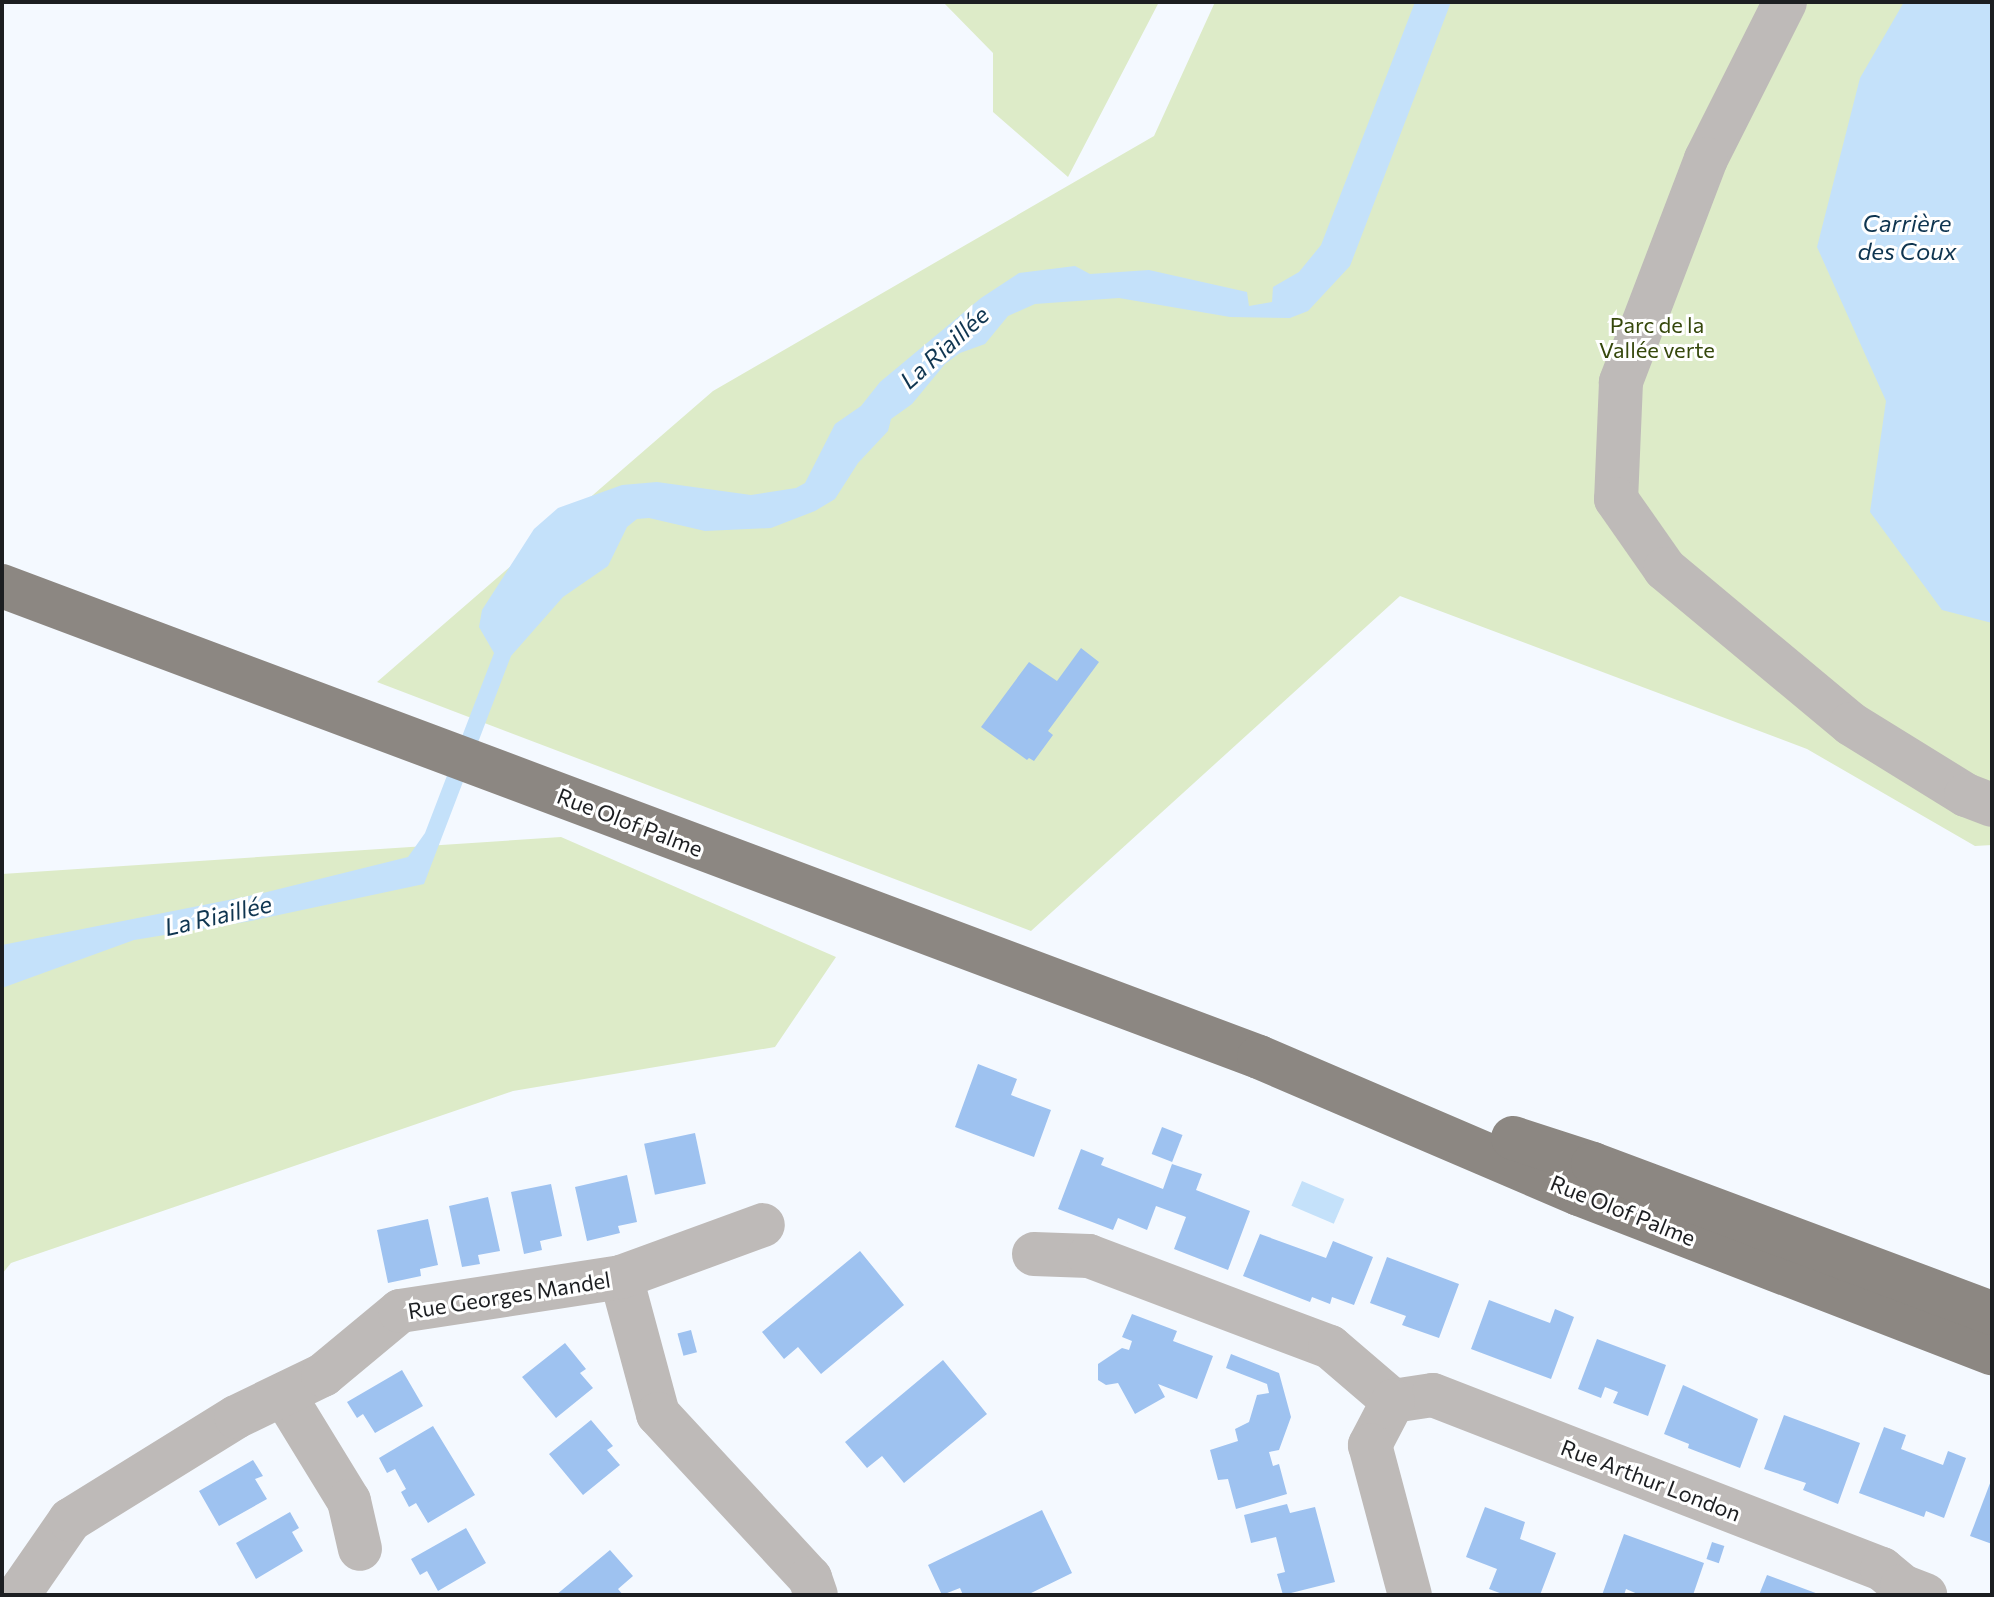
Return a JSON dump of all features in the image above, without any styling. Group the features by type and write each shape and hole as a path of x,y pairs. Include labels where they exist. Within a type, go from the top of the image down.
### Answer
{"main road":[{"name":"Rue Olof Palme","path":"2,586 1259,1057 1579,1194 1992,1353"},
{"name":"Rue Olof Palme","path":"1259,1057 1593,1164 1992,1313"}],"street":[{"path":"1785,2 1706,159 1621,382 1616,499 1665,569 1851,724 1966,795 1992,805"},
{"path":"621,1277 763,1225"},
{"path":"1034,1254 1089,1256 1330,1347 1393,1401 1370,1445 1410,1595"},
{"name":"Rue Georges Mandel","path":"22,1595 23,1588 70,1520 236,1417 323,1375 400,1311 621,1277 658,1414 810,1578 816,1595"},
{"path":"284,1395 349,1501 360,1549"},
{"name":"Rue Arthur London","path":"1393,1401 1433,1395 1882,1569 1909,1592"}],"green space":[{"path":"943,2 1159,2 1068,177 993,112 993,53"},
{"name":"Parc de la Vallée verte","path":"1215,2 1992,2 1992,845 1975,846 1807,749 1400,596 1031,931 377,682 713,391 1154,136"},
{"path":"561,837 836,957 775,1047 513,1091 11,1263 2,1274 2,874"}],"water":[{"name":"La Riaillée","path":"1415,2 1451,2 1350,266 1308,311 1290,318 1230,317 1119,298 1035,304 1008,316 985,344 960,353 945,364 912,404 891,419 888,431 858,463 835,499 815,511 771,528 705,531 649,518 637,519 627,527 608,566 563,597 511,656 424,884 251,921 134,940 2,988 2,945 263,893 408,857 425,833 494,653 479,627 482,610 534,529 558,508 622,485 657,482 751,495 796,488 805,483 835,424 861,406 880,382 981,298 1019,273 1075,266 1090,274 1149,270 1247,292 1249,306 1272,302 1273,287 1299,272 1321,245"},
{"name":"Carrière des Coux","path":"1904,2 1992,2 1992,623 1942,610 1870,512 1886,401 1817,247 1860,78"},
{"path":"1302,1181 1344,1199 1334,1224 1291,1206"}],"building":[{"path":"1081,648 1099,662 1048,731 1053,735 1034,761 1027,760 981,727 1029,662 1057,681"},
{"path":"978,1064 1017,1079 1011,1095 1051,1110 1034,1157 955,1127"},
{"path":"1162,1127 1183,1135 1172,1162 1152,1154"},
{"path":"695,1133 706,1184 655,1195 644,1144"},
{"path":"1081,1149 1104,1158 1101,1165 1163,1189 1172,1164 1202,1174 1196,1190 1250,1211 1228,1270 1174,1249 1186,1217 1156,1206 1147,1230 1118,1218 1113,1230 1058,1209"},
{"path":"627,1175 637,1222 618,1226 620,1233 587,1241 575,1187"},
{"path":"551,1184 562,1236 540,1241 542,1250 524,1254 511,1192"},
{"path":"488,1197 500,1251 478,1255 480,1264 462,1267 449,1206"},
{"path":"428,1219 438,1265 420,1269 421,1276 388,1283 377,1230"},
{"path":"1260,1234 1326,1258 1333,1241 1373,1257 1354,1305 1332,1297 1330,1304 1312,1297 1310,1302 1243,1276"},
{"path":"860,1251 904,1305 821,1374 798,1347 784,1359 762,1332"},
{"path":"1387,1257 1459,1284 1439,1338 1402,1325 1406,1316 1370,1303"},
{"path":"1489,1300 1550,1323 1555,1309 1574,1317 1551,1379 1471,1349"},
{"path":"1132,1314 1177,1331 1173,1341 1213,1356 1197,1399 1158,1384 1165,1397 1135,1414 1118,1383 1106,1385 1098,1380 1098,1364 1122,1348 1129,1350 1132,1341 1122,1337"},
{"path":"691,1330 697,1352 683,1356 677,1334"},
{"path":"1597,1339 1666,1365 1648,1416 1613,1403 1618,1392 1605,1387 1601,1398 1578,1389"},
{"path":"565,1343 586,1369 580,1373 593,1388 556,1418 522,1377"},
{"path":"1231,1354 1279,1373 1291,1417 1279,1450 1269,1452 1273,1466 1279,1464 1287,1494 1236,1509 1228,1479 1218,1480 1210,1450 1238,1441 1235,1429 1249,1422 1257,1395 1269,1393 1267,1384 1226,1368"},
{"path":"943,1360 987,1414 904,1483 882,1456 867,1468 845,1442"},
{"path":"402,1370 423,1406 375,1433 363,1414 357,1418 347,1402"},
{"path":"1683,1385 1758,1419 1740,1468 1688,1448 1689,1444 1664,1434"},
{"path":"1784,1415 1860,1443 1838,1504 1803,1490 1806,1483 1764,1469"},
{"path":"591,1420 613,1446 607,1450 620,1465 583,1495 549,1454"},
{"path":"433,1426 475,1495 428,1523 416,1503 409,1507 401,1492 406,1489 395,1469 387,1473 379,1458"},
{"path":"1884,1427 1906,1435 1901,1449 1943,1465 1948,1451 1966,1458 1944,1518 1926,1511 1924,1517 1859,1493"},
{"path":"253,1460 263,1476 255,1479 267,1499 219,1526 199,1491"},
{"path":"1992,1478 1992,1544 1970,1536"},
{"path":"1287,1504 1290,1513 1315,1507 1335,1582 1283,1595 1277,1574 1285,1572 1276,1537 1251,1543 1244,1515"},
{"path":"1485,1507 1525,1522 1520,1539 1556,1553 1540,1595 1505,1595 1489,1589 1497,1569 1466,1557"},
{"path":"1042,1510 1072,1573 1027,1595 963,1595 960,1588 942,1595 928,1565"},
{"path":"290,1512 299,1528 292,1532 303,1551 256,1579 236,1543"},
{"path":"466,1528 486,1563 438,1591 427,1571 420,1575 411,1559"},
{"path":"1624,1534 1704,1563 1693,1595 1640,1595 1626,1589 1624,1595 1602,1595"},
{"path":"1712,1542 1724,1546 1719,1563 1706,1559"},
{"path":"610,1550 633,1576 618,1589 623,1595 556,1595"},
{"path":"1767,1575 1821,1595 1759,1595"}]}
